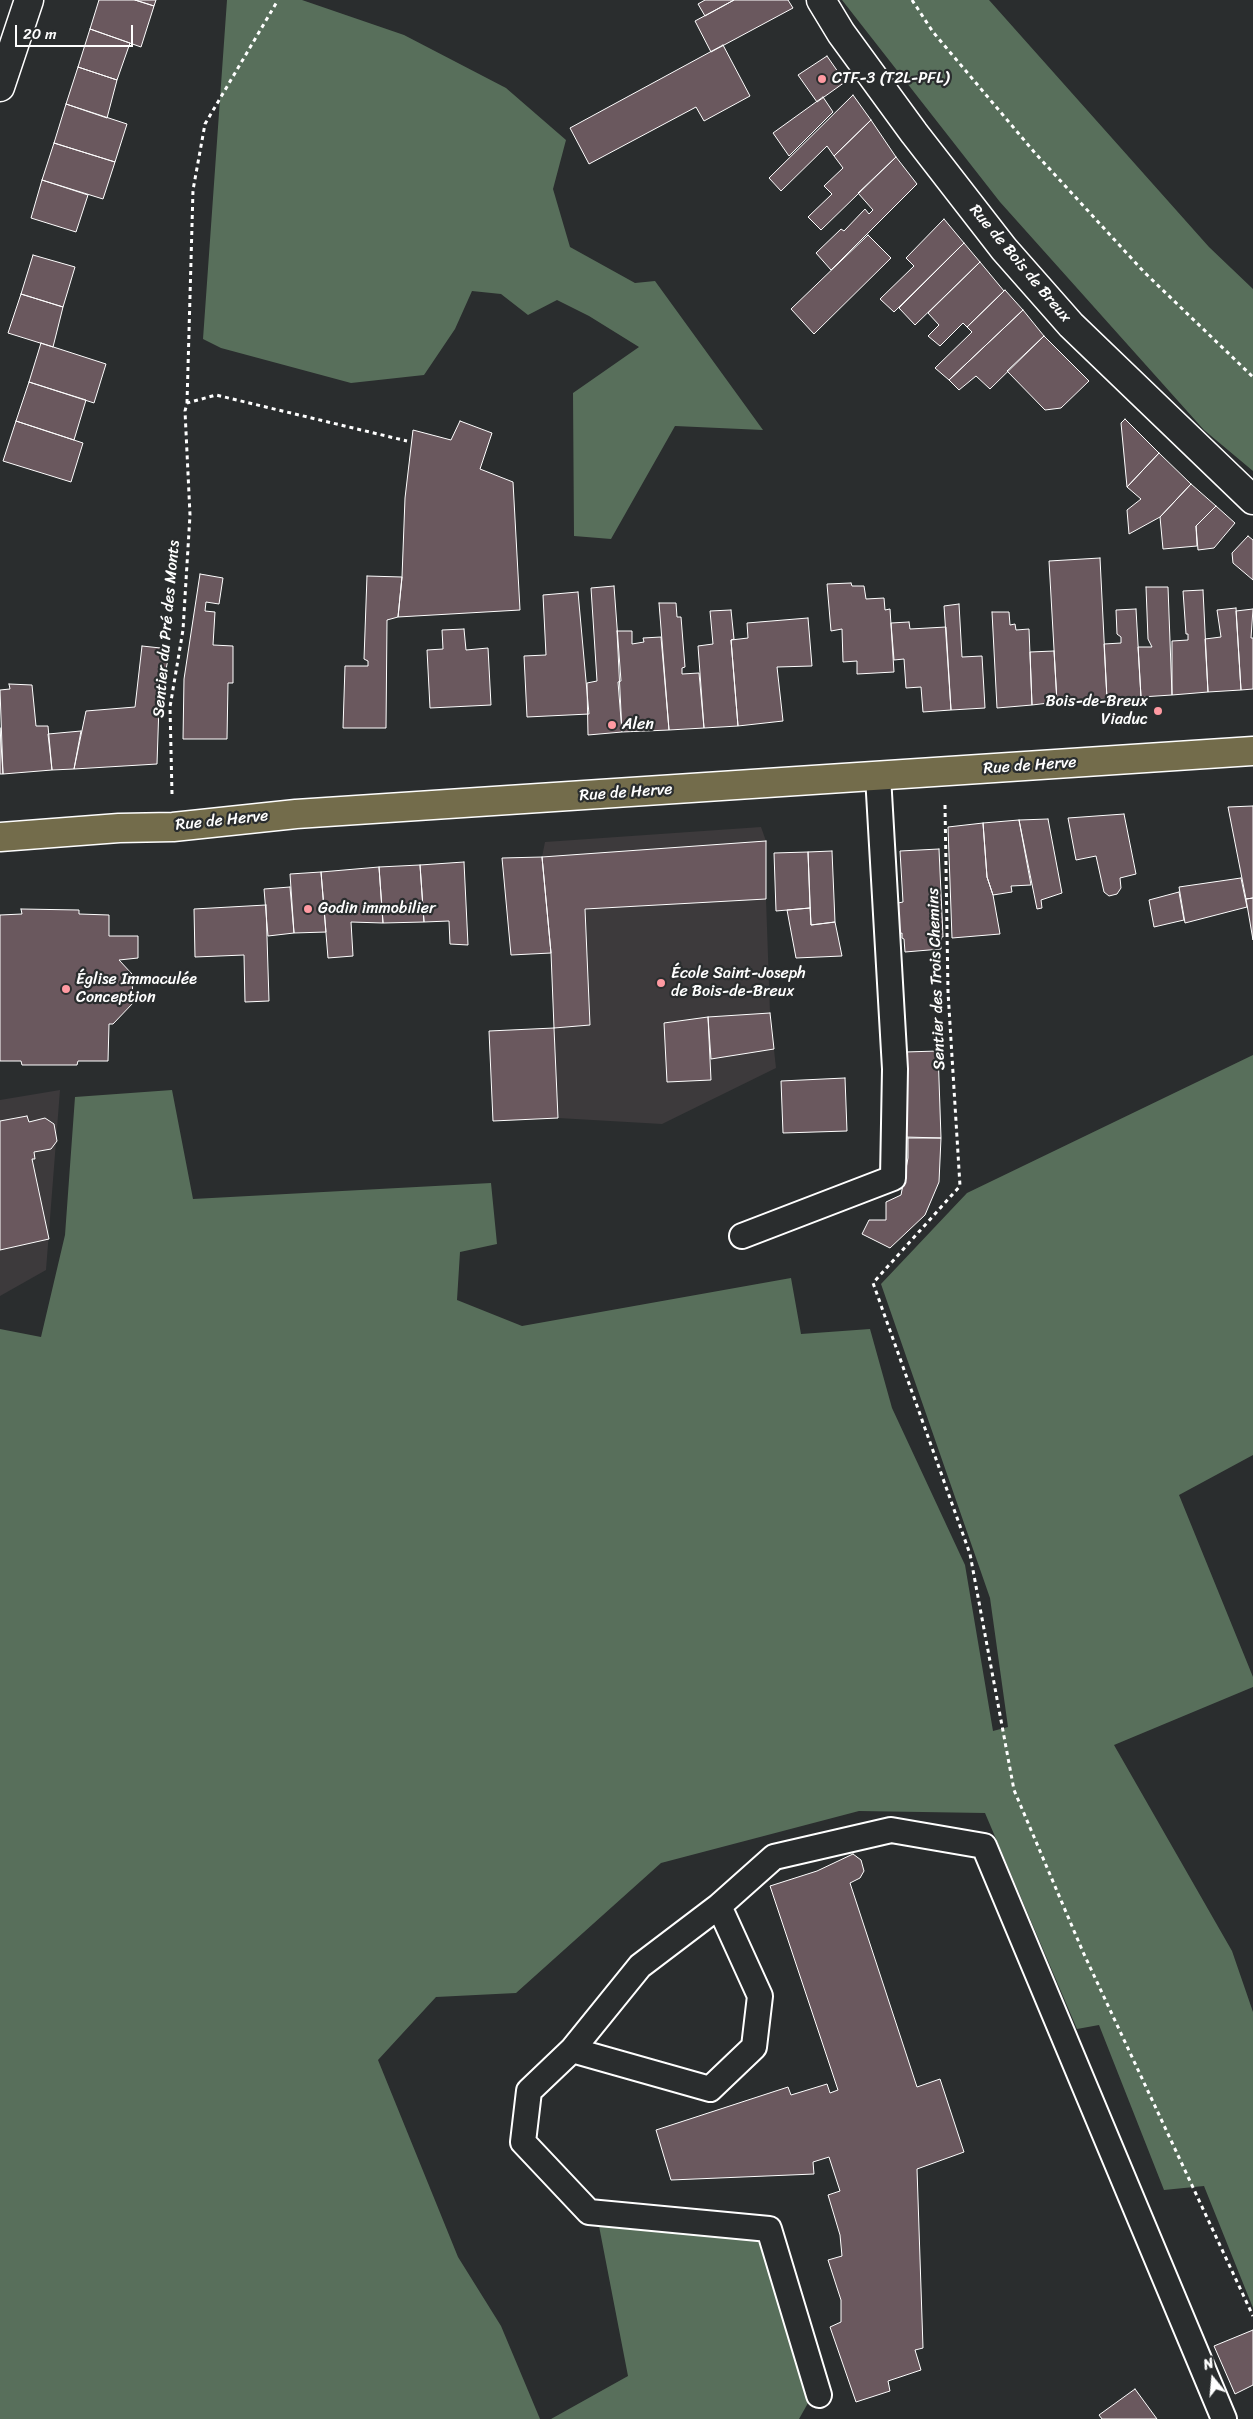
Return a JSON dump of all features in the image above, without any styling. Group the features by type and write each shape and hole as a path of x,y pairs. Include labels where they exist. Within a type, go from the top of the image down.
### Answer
{"main road":[{"name":"Rue de Herve","path":"0,837 119,828 173,827 296,814 1253,751"}],"street":[{"path":"0,87 29,0"},
{"name":"Rue de Bois de Breux","path":"821,0 841,33 914,133 1004,249 1072,325 1253,500"}],"lane":[{"path":"742,1236 894,1178 895,1069 878,776"},
{"path":"819,2395 769,2229 589,2212 523,2142 529,2091 572,2050 640,1966 720,1906 774,1857 891,1830 984,1846 1224,2419"},
{"path":"572,2050 710,2090 754,2047 760,1996 720,1906"}],"path":[{"name":"Sentier du Pré des Monts","path":"173,827 170,707 183,630 190,515 184,411 187,403 193,190 205,124 278,0"},
{"path":"912,0 933,32 1035,153 1144,272 1253,377"},
{"path":"187,403 216,395 407,441"},
{"name":"Sentier des Trois Chemins","path":"944,772 948,992 960,1186 873,1283 970,1554 1014,1790 1083,1952 1253,2316"}],"shaded area":[{"name":"École Saint-Joseph de Bois-de-Breux","path":"761,827 766,841 770,1013 776,1068 662,1124 558,1118 551,953 542,857 545,842"},
{"path":"60,1090 46,1270 0,1296 0,1100"}],"green space":[{"path":"227,0 302,0 404,35 506,88 566,140 553,189 570,247 635,283 655,281 763,430 675,426 611,539 574,536 573,393 639,347 589,316 557,300 528,315 501,294 472,291 455,329 424,375 351,383 221,348 203,339"},
{"path":"842,0 989,0 1209,247 1253,289 1253,471 1204,430 1000,202"},
{"path":"1253,1055 1253,1455 1179,1495 1253,1677 1253,1687 1114,1745 1232,1951 1253,2012 1253,2308 1204,2186 1164,2190 1099,2025 1077,2029 985,1813 859,1811 661,1863 516,1993 436,1997 378,2060 458,2257 501,2326 540,2419 0,2419 0,1329 41,1337 65,1235 75,1097 172,1090 193,1199 491,1183 497,1244 460,1252 457,1300 522,1326 791,1278 801,1334 870,1329 892,1408 965,1565 993,1731 1008,1727 990,1598 881,1284 967,1193"},
{"path":"599,2226 768,2235 808,2403 799,2419 551,2419 628,2376"}],"building":[{"path":"99,0 135,0 154,6 141,47 90,29"},
{"path":"135,0 156,0 154,6"},
{"path":"705,0 734,0 705,16 698,4"},
{"path":"734,0 788,0 793,8 711,52 695,21"},
{"path":"90,29 130,43 117,80 78,67"},
{"path":"723,45 750,96 704,121 696,107 589,164 570,128"},
{"name":"CTF-3 (T2L-PFL)","path":"827,56 845,82 817,102 798,75"},
{"path":"78,67 117,80 107,118 66,104"},
{"path":"853,95 871,120 834,156 827,146 781,191 769,178"},
{"path":"823,97 833,112 789,156 773,133"},
{"path":"66,104 127,124 115,162 54,143"},
{"path":"871,120 896,157 821,230 808,217 832,194 824,186 843,168 834,156"},
{"path":"54,143 115,162 103,199 42,180"},
{"path":"896,157 917,184 831,270 816,253 841,229 844,231 865,209 869,214 873,210 858,193"},
{"path":"42,180 88,195 76,232 31,218"},
{"path":"944,219 964,243 894,312 880,299 914,266 906,258"},
{"path":"868,235 891,258 814,334 791,309"},
{"path":"964,243 980,262 915,325 899,308"},
{"path":"33,255 75,267 63,307 21,294"},
{"path":"980,262 1004,291 967,327 963,323 940,346 928,336 939,325 928,313"},
{"path":"1005,290 1023,310 949,380 935,368 972,332 967,327"},
{"path":"21,294 63,307 53,347 8,333"},
{"path":"1023,310 1044,336 990,389 976,376 959,390 949,380"},
{"path":"1044,336 1089,381 1061,408 1045,410 1007,371"},
{"path":"41,343 106,364 94,403 29,382"},
{"path":"29,382 86,400 74,440 16,421"},
{"path":"1125,419 1159,453 1127,487 1121,423"},
{"path":"16,421 83,443 71,482 3,461"},
{"path":"460,421 492,433 480,469 513,482 520,610 398,617 402,577 405,498 413,430 451,440"},
{"path":"1159,453 1191,484 1160,517 1129,534 1127,510 1141,499 1127,487"},
{"path":"1191,484 1216,506 1196,526 1197,546 1163,549 1160,517"},
{"path":"1216,506 1235,523 1214,548 1198,550 1196,526"},
{"path":"1248,536 1253,540 1253,580 1233,563 1232,553"},
{"path":"1100,558 1107,699 1057,702 1049,561"},
{"path":"200,574 223,578 219,604 206,602 205,611 215,612 213,645 233,646 233,683 228,683 227,739 183,739 184,679"},
{"path":"367,576 402,577 398,617 387,620 386,728 343,728 345,666 368,666 368,661 364,659"},
{"path":"851,583 852,586 864,586 866,599 884,598 885,610 890,609 894,672 857,674 857,661 843,662 842,629 831,631 827,584"},
{"path":"614,586 621,681 618,682 622,732 588,735 587,683 597,681 591,588"},
{"path":"1146,587 1168,587 1172,695 1141,697 1138,647 1152,647 1148,639"},
{"path":"1203,590 1208,692 1172,695 1172,641 1188,640 1183,591"},
{"path":"578,592 589,714 527,717 524,656 546,655 543,595"},
{"path":"659,603 676,603 677,617 681,617 685,667 682,668 682,674 699,673 704,728 669,730"},
{"path":"959,604 962,657 982,656 985,708 951,710 944,606"},
{"path":"1236,608 1241,690 1208,692 1205,639 1221,637 1217,610"},
{"path":"1136,609 1141,697 1107,699 1104,644 1121,643 1121,637 1117,634 1116,610"},
{"path":"1253,609 1251,638 1253,638 1253,689 1241,690 1236,611"},
{"path":"731,610 734,639 731,640 738,726 704,728 698,646 713,644 710,611"},
{"path":"992,612 1009,612 1010,625 1015,624 1016,630 1029,629 1032,705 997,708"},
{"path":"808,618 812,666 777,667 783,721 738,726 731,640 748,638 747,623"},
{"path":"909,622 910,629 946,627 951,710 923,712 921,687 906,688 904,659 894,660 891,623"},
{"path":"464,629 466,650 488,648 491,705 430,708 427,650 443,649 442,630"},
{"path":"617,631 632,631 632,644 644,642 643,638 661,637 669,730 622,732"},
{"path":"142,646 170,649 159,705 157,764 74,769 86,711 135,707"},
{"path":"1054,651 1057,702 1032,705 1030,652"},
{"path":"9,684 32,685 36,726 48,726 52,770 3,774 0,690 10,689"},
{"path":"0,728 3,774 0,774"},
{"path":"81,731 74,769 52,770 48,734"},
{"path":"1253,806 1253,898 1246,899 1228,807"},
{"path":"1124,814 1136,874 1120,878 1121,888 1117,894 1109,896 1104,892 1096,856 1076,860 1068,818"},
{"path":"1048,819 1062,893 1041,900 1042,908 1037,909 1019,820"},
{"path":"1019,820 1031,885 1011,886 1012,892 993,895 987,877 983,823"},
{"path":"983,823 987,877 993,895 1000,934 952,938 948,827"},
{"path":"766,841 766,899 585,909 590,1025 554,1028 551,953 542,857"},
{"path":"939,849 943,937 941,937 941,949 905,952 902,933 899,934 898,903 903,902 900,851"},
{"path":"832,851 835,922 811,925 808,852"},
{"path":"808,852 810,908 776,911 774,853"},
{"path":"542,857 551,953 511,955 502,858"},
{"path":"464,862 468,945 450,944 449,921 424,922 420,865"},
{"path":"420,865 424,922 383,923 379,867"},
{"path":"379,867 383,923 351,922 353,956 328,958 321,872"},
{"name":"Godin immobilier","path":"321,872 326,932 294,933 290,874"},
{"path":"1241,878 1247,907 1185,923 1179,887"},
{"path":"290,887 294,933 268,936 264,889"},
{"path":"1179,892 1184,920 1154,927 1149,900"},
{"path":"1253,898 1253,940 1246,899"},
{"path":"266,905 269,1001 245,1002 244,955 195,957 194,909"},
{"path":"810,908 811,925 835,922 842,956 796,958 787,910"},
{"name":"Église Immaculée Conception","path":"21,909 79,910 79,914 109,915 109,936 138,936 138,958 119,960 132,974 133,1003 113,1024 109,1024 108,1061 78,1061 77,1065 22,1065 21,1061 0,1061 0,915 22,914"},
{"path":"770,1013 774,1049 711,1059 708,1017"},
{"path":"708,1017 711,1080 667,1082 664,1023"},
{"path":"554,1028 558,1118 493,1121 489,1031"},
{"path":"938,1051 941,1138 905,1137 905,1052"},
{"path":"845,1078 847,1131 783,1133 781,1081"},
{"path":"27,1116 29,1122 45,1118 54,1124 57,1141 51,1149 34,1152 35,1159 32,1159 49,1239 0,1250 0,1121"},
{"path":"908,1138 941,1138 939,1182 925,1215 890,1248 862,1234 869,1220 886,1220 886,1202 901,1195 908,1158"},
{"path":"853,1854 861,1860 864,1871 860,1878 850,1883 917,2087 940,2079 964,2152 917,2169 923,2348 915,2350 921,2370 888,2381 890,2391 856,2402 830,2327 841,2322 841,2300 828,2260 842,2256 840,2235 828,2195 840,2191 829,2157 813,2162 814,2174 671,2180 656,2130 788,2087 791,2095 827,2084 830,2093 838,2090 770,1886 817,1871"},
{"path":"1253,2330 1253,2385 1235,2394 1214,2346"},
{"path":"1135,2389 1157,2419 1102,2419 1099,2415"}],"place":[{"name":"CTF-3 (T2L-PFL)","path":"822,79"},
{"name":"Bois-de-Breux Viaduc","path":"1158,711"},
{"name":"Alen","path":"612,725"},
{"name":"Godin immobilier","path":"308,909"},
{"name":"École Saint-Joseph de Bois-de-Breux","path":"661,983"},
{"name":"Église Immaculée Conception","path":"66,989"}]}
